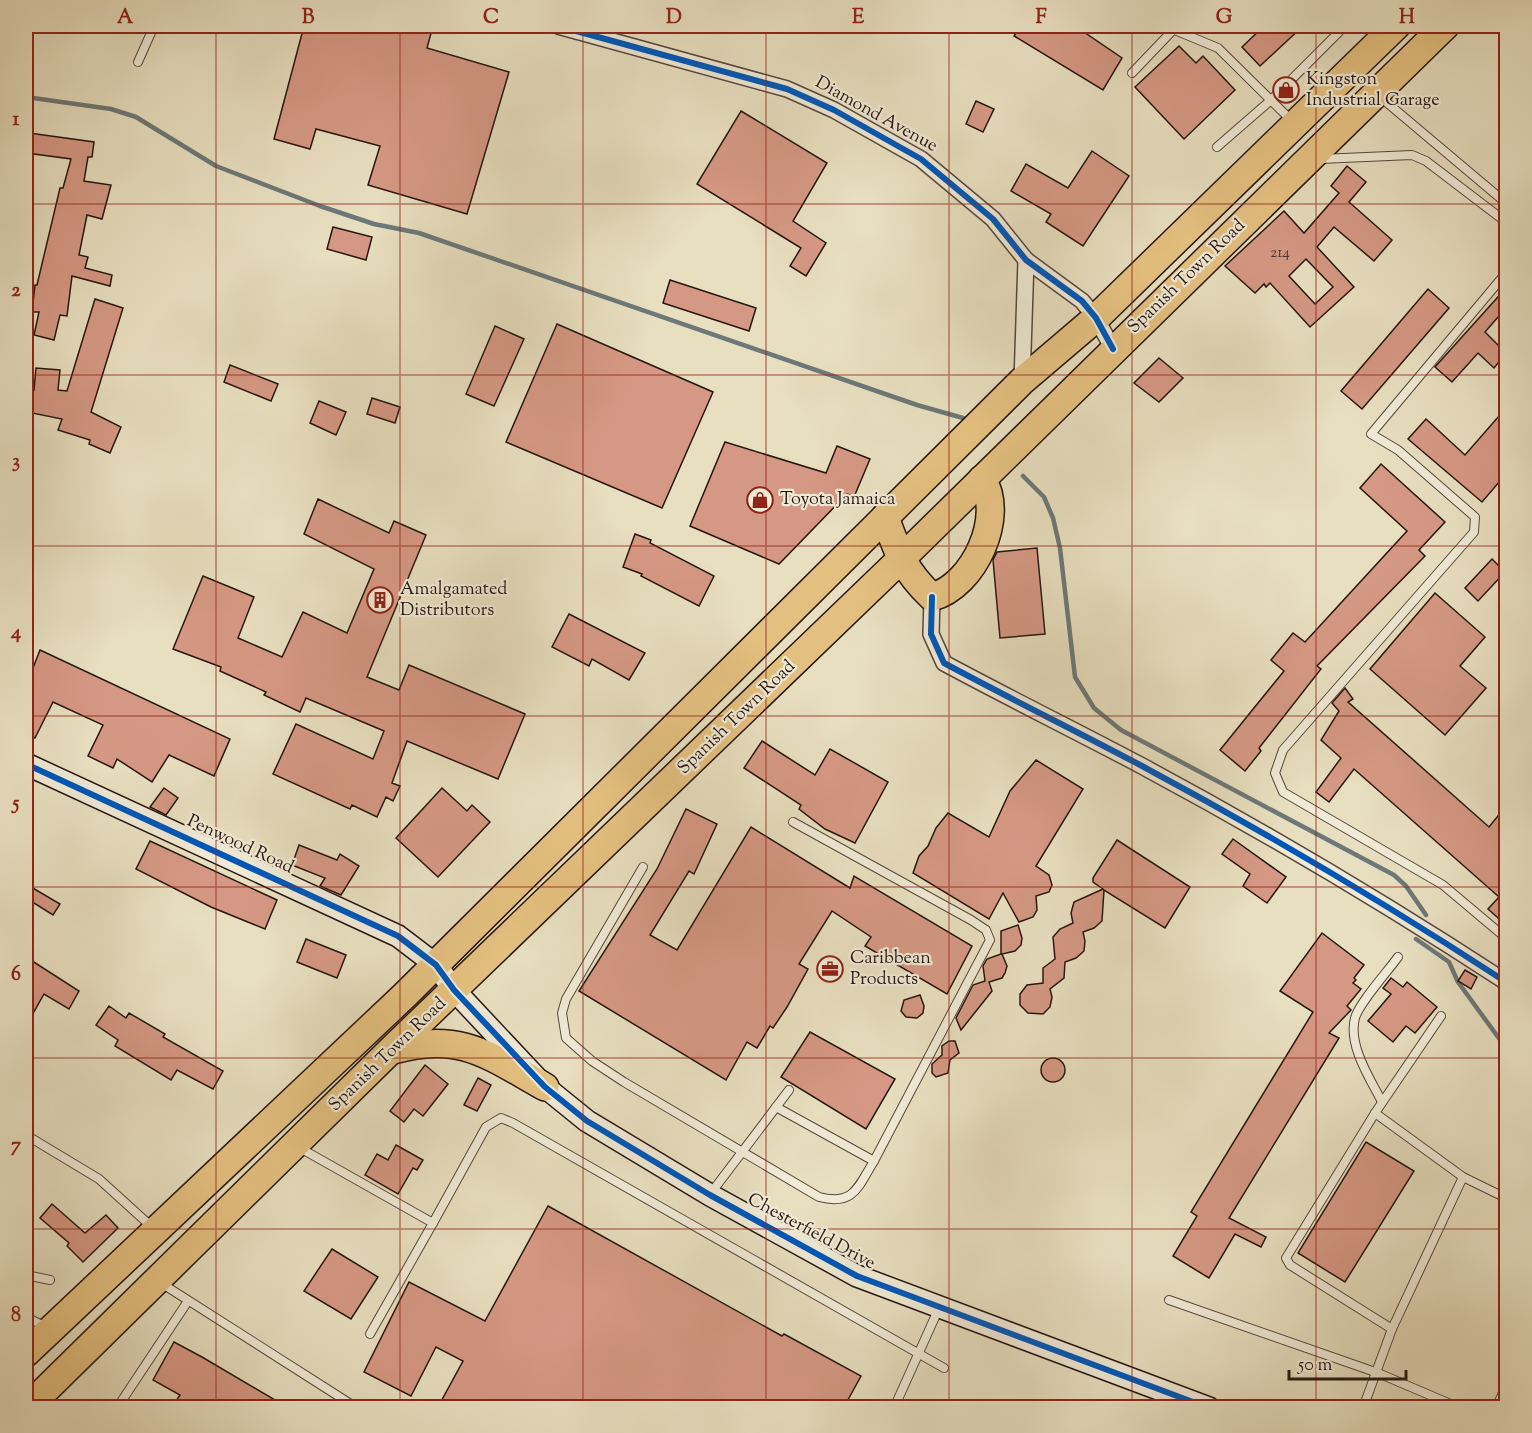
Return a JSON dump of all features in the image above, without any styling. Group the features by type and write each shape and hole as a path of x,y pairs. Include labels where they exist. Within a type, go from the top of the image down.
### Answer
{"highway":[{"name":"Spanish Town Road","path":"26,1353 154,1229 436,965 1022,381 1096,318 1396,26"},
{"name":"Spanish Town Road","path":"27,1407 296,1146 391,1050 901,559 1445,26"},
{"path":"1209,207 1224,213 1361,94 1376,93"},
{"path":"885,517 901,559 915,581 932,597 946,593 970,571 986,538 991,505 989,489 982,479"},
{"path":"391,1050 419,1042 453,1043 489,1056 545,1087"},
{"path":"26,1382 144,1282 158,1281"}],"street":[{"name":"Diamond Avenue","path":"558,26 787,89 834,110 921,159 993,219 1026,260 1082,301 1096,318 1113,349"},
{"path":"608,40 613,26"},
{"path":"1022,381 1026,260"},
{"path":"932,597 931,634 944,663 1142,766 1309,859 1407,918 1506,982"},
{"name":"Penwood Road","path":"26,764 398,936 436,965 454,990"},
{"name":"Chesterfield Drive","path":"454,990 545,1087 587,1121 710,1195 857,1276 1173,1401 1209,1407"}],"lane":[{"path":"138,62 154,26"},
{"path":"1165,26 1218,48 1295,123"},
{"path":"1132,73 1174,29"},
{"path":"1217,147 1272,100 1339,32"},
{"path":"1376,93 1506,203"},
{"path":"1307,160 1412,155 1426,161 1506,222"},
{"path":"1506,273 1371,434 1398,450 1475,517 1474,532 1283,750 1275,773 1283,792 1443,885 1506,938"},
{"path":"643,867 566,999 562,1013 566,1038 592,1061 624,1082 819,1197 834,1201 844,1200 856,1190 874,1161 990,940 986,930 971,920 793,822"},
{"path":"1381,1100 1364,1067 1353,1032 1356,1015 1398,957"},
{"path":"1392,1329 1290,1265 1286,1258 1381,1100 1441,1016"},
{"path":"710,1195 789,1090"},
{"path":"776,1107 874,1161"},
{"path":"1375,1113 1463,1177 1506,1198"},
{"path":"370,1334 486,1127 501,1118 944,1368"},
{"path":"26,1135 99,1179 154,1229"},
{"path":"296,1146 434,1223"},
{"path":"1364,1407 1392,1329 1463,1177"},
{"path":"26,1275 50,1280"},
{"path":"158,1281 357,1407"},
{"path":"1168,1300 1377,1373 1460,1407"},
{"path":"117,1407 188,1301"},
{"path":"894,1407 940,1307"},
{"path":"26,1317 50,1329"},
{"path":"1496,1407 1506,1386"}],"building":[{"path":"304,26 387,26 415,33 417,26 433,26 427,48 509,72 467,214 368,185 380,146 316,129 310,149 274,139"},
{"path":"1021,26 1075,26 1122,58 1103,90 1014,36"},
{"path":"1264,26 1303,26 1260,66 1242,47"},
{"path":"1179,46 1196,63 1203,56 1235,90 1184,139 1135,87"},
{"path":"976,101 994,109 983,132 966,124"},
{"path":"741,111 827,163 793,221 826,243 806,276 790,266 801,248 697,184"},
{"path":"29,133 94,142 92,157 88,157 84,181 111,185 102,219 87,215 79,255 88,257 85,268 112,275 110,286 72,276 67,316 60,315 54,340 34,335 39,312 32,312 35,285 37,285 60,188 63,188 71,159 27,153"},
{"path":"1092,151 1129,176 1083,246 1046,222 1051,214 1011,191 1026,164 1068,188"},
{"path":"1347,166 1366,182 1349,202 1392,240 1374,261 1334,227 1317,247 1354,287 1310,327 1270,283 1266,287 1264,284 1255,293 1225,266 1284,211 1304,233 1339,193 1331,186","holes":["1306,259 1333,287 1315,304 1289,276"]},
{"path":"333,227 372,237 366,260 327,249"},
{"path":"670,280 756,308 749,331 663,303"},
{"path":"1506,288 1506,308 1485,332 1506,353 1494,368 1478,353 1452,382 1435,367"},
{"path":"1428,289 1449,308 1362,409 1341,391"},
{"path":"95,299 123,308 91,412 121,427 110,453 89,444 90,440 58,430 62,419 27,412 32,389 34,390 36,368 60,370 58,390 67,391"},
{"path":"557,324 713,392 662,508 506,442"},
{"path":"495,326 524,339 494,406 466,394"},
{"path":"1159,358 1183,378 1159,402 1134,383"},
{"path":"230,365 278,384 271,401 224,382"},
{"path":"372,398 400,407 395,423 367,414"},
{"path":"319,401 346,412 336,435 310,423"},
{"path":"1506,408 1506,474 1482,502 1408,439 1426,419 1465,455"},
{"name":"Toyota Jamaica","path":"725,442 826,473 837,446 870,459 854,497 847,494 779,564 690,526"},
{"path":"1381,464 1445,522 1419,550 1425,556 1317,666 1321,669 1259,748 1261,751 1245,771 1220,750 1284,671 1271,660 1293,633 1305,642 1407,531 1360,488"},
{"path":"318,499 389,533 394,521 426,535 367,677 399,690 409,665 525,714 498,779 407,741 392,783 400,786 393,801 386,797 377,817 352,805 350,809 273,774 296,724 373,759 384,731 306,698 300,712 264,695 266,692 220,671 221,667 173,649 203,576 254,597 238,638 282,657 303,612 347,633 374,569 304,534"},
{"path":"635,534 651,540 650,543 714,576 699,606 641,576 642,574 623,567"},
{"path":"1037,548 1045,634 1000,638 993,560 997,552"},
{"path":"1492,559 1505,572 1478,601 1465,588"},
{"path":"1435,593 1485,637 1460,666 1486,688 1445,735 1370,669"},
{"path":"569,614 645,653 629,680 592,659 589,666 552,647"},
{"path":"40,650 230,739 214,776 169,755 152,782 117,759 113,768 88,756 103,725 53,702 35,738 26,733 26,686"},
{"path":"1345,688 1353,699 1348,702 1489,827 1506,806 1506,925 1488,909 1499,897 1354,769 1329,802 1316,792 1341,758 1321,740 1339,711 1332,703"},
{"path":"762,741 815,775 830,749 888,782 855,843 825,829 799,809 801,805 744,768"},
{"path":"1036,760 1083,789 1036,866 1049,875 1052,885 1049,892 1036,896 1037,910 1033,917 1019,922 1003,893 989,919 913,873 919,856 928,846 936,828 948,813 989,837 1010,791"},
{"path":"164,788 178,798 166,815 150,807"},
{"path":"442,788 467,811 472,805 490,822 438,877 396,838"},
{"path":"686,809 717,824 694,874 689,871 650,935 677,950 751,827 850,888 854,876 972,946 947,994 865,946 871,937 832,911 799,964 808,969 787,1007 773,1028 770,1026 757,1048 747,1042 726,1080 579,991 657,869"},
{"path":"1233,839 1286,877 1267,903 1243,886 1250,874 1222,854"},
{"path":"1117,840 1190,887 1165,928 1104,890 1102,921 1094,928 1083,932 1084,951 1076,958 1065,962 1064,978 1050,989 1052,997 1050,1007 1043,1014 1028,1013 1020,1005 1020,994 1027,985 1043,983 1043,968 1055,959 1053,937 1060,929 1073,923 1071,913 1074,902 1103,889 1093,882 1093,878"},
{"path":"150,841 277,900 265,929 211,907 136,869"},
{"path":"299,845 337,860 340,854 359,866 341,895 320,886 325,878 292,865"},
{"path":"26,884 60,904 53,915 26,898"},
{"path":"1018,925 1022,938 1021,945 1015,951 1002,954 1007,966 1005,973 1002,978 989,982 992,991 961,1030 956,1018 973,985 985,981 983,966 987,959 1001,954 1001,931"},
{"path":"1322,933 1364,965 1353,983 1361,989 1347,1006 1351,1010 1329,1033 1339,1038 1229,1218 1266,1237 1261,1247 1235,1234 1209,1278 1173,1256 1197,1216 1191,1212 1313,1012 1280,991"},
{"path":"306,939 346,955 337,978 297,962"},
{"path":"26,957 79,991 69,1009 44,994 26,1026 26,998 33,985 26,981"},
{"path":"1465,970 1477,977 1471,989 1458,981"},
{"path":"1391,978 1403,987 1407,982 1437,1007 1415,1033 1406,1026 1393,1042 1368,1021 1391,994 1383,988"},
{"path":"920,995 924,1006 923,1013 917,1018 906,1017 901,1011 904,1000"},
{"path":"109,1006 126,1018 129,1013 165,1034 163,1037 223,1071 213,1089 177,1070 171,1080 115,1046 118,1040 96,1025"},
{"path":"810,1032 895,1079 866,1129 781,1077"},
{"path":"949,1041 955,1041 959,1053 950,1060 948,1073 936,1077 932,1073 932,1064 942,1055 942,1046"},
{"path":"1053,1058 1061,1062 1065,1070 1061,1078 1053,1082 1045,1078 1041,1070 1045,1062"},
{"path":"425,1065 448,1084 423,1116 414,1109 404,1122 390,1111"},
{"path":"478,1078 491,1085 477,1111 464,1105"},
{"path":"1366,1142 1414,1171 1345,1282 1298,1253"},
{"path":"396,1145 423,1160 417,1170 413,1168 398,1194 365,1175 377,1154 388,1160"},
{"path":"52,1204 85,1233 106,1215 118,1228 83,1262 67,1246 69,1243 40,1218"},
{"path":"548,1206 782,1336 784,1334 861,1376 844,1407 438,1407 463,1361 436,1347 411,1396 364,1372 409,1282 485,1321"},
{"path":"332,1249 378,1277 351,1319 304,1291"},
{"path":"174,1342 287,1407 172,1407 180,1395 153,1380"}],"waterway":[{"path":"26,97 111,109 136,117 216,166 320,206 374,224 419,233 917,405 963,418"},
{"path":"1023,476 1044,497 1053,518 1060,548 1075,677 1094,708 1121,730 1394,875 1406,886 1426,915"},
{"path":"1416,939 1449,962 1458,982 1506,1048"}],"cycle path":[{"path":"558,26 787,89 834,110 921,159 993,219 1026,260 1082,301 1096,318 1113,349"},
{"path":"932,597 931,634 944,663 1142,766 1281,843 1372,897 1506,982"},
{"path":"26,764 398,936 436,965 454,990 545,1087 587,1121 710,1195 857,1276 1209,1408"}],"place":[{"name":"Kingston Industrial Garage","path":"1286,90"},
{"name":"Toyota Jamaica","path":"760,500"},
{"name":"Amalgamated Distributors","path":"380,600"},
{"name":"Caribbean Products","path":"830,969"}]}
